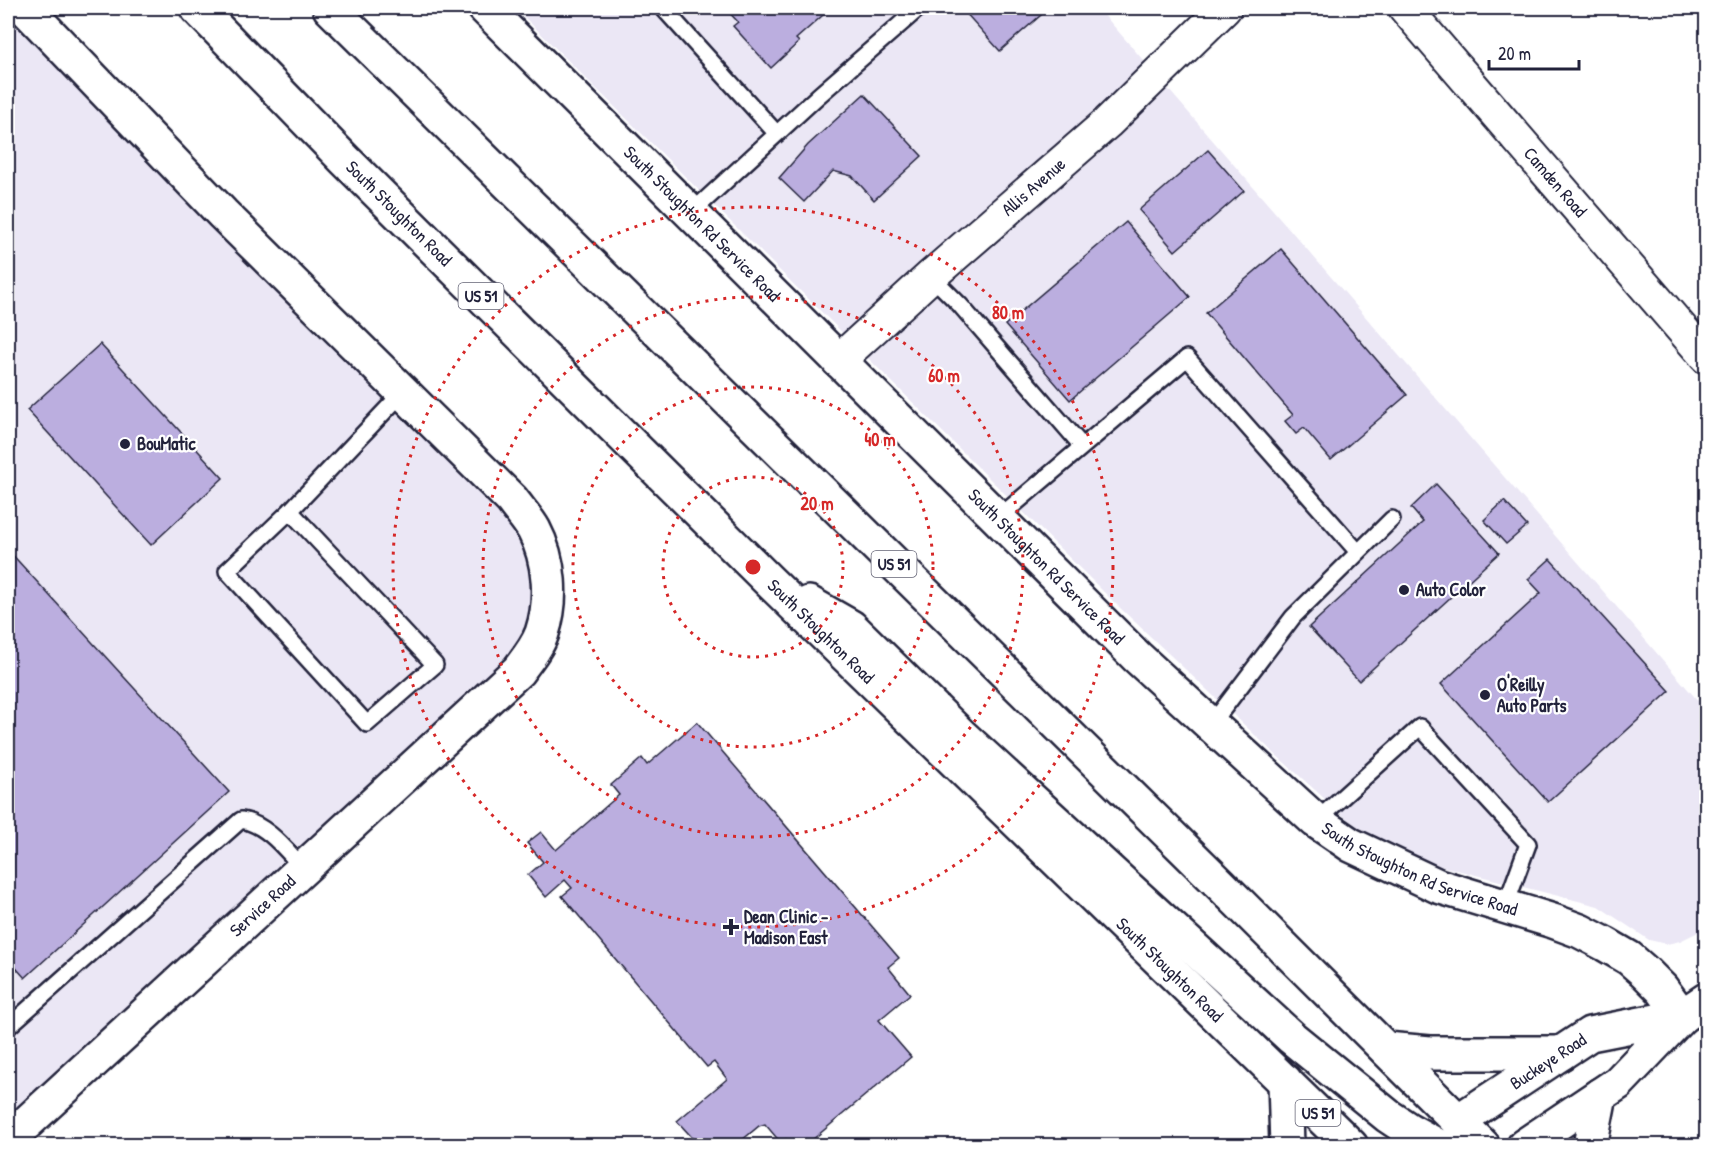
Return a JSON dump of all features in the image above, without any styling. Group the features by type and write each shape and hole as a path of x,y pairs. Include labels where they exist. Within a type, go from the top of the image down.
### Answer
{"main road":[{"path":"25,8 223,214 403,392"},
{"name":"South Stoughton Road","path":"197,8 353,168 768,580 1351,1146"},
{"name":"US 51","path":"330,8 1386,1049 1448,1133 1482,1146"},
{"name":"South Stoughton Rd Service Road","path":"485,8 1137,657 1316,821 1351,845 1438,886 1580,931 1629,958 1662,989 1694,1008"},
{"name":"Service Road","path":"8,1140 518,671 533,652 546,619 549,592 547,568 533,528 512,500 403,392"},
{"path":"768,580 851,627 962,736 1266,1016 1388,1116 1409,1130 1448,1133"},
{"path":"1524,1146 1618,1083 1694,1008"},
{"name":"Buckeye Road","path":"1448,1133 1590,1034 1694,1008"},
{"path":"1386,1049 1430,1053 1561,1053"},
{"path":"1285,1081 1287,1146"},
{"path":"1590,1146 1600,1095"}],"street":[{"name":"Allis Avenue","path":"838,361 931,276 1107,123 1225,8"},
{"name":"Camden Road","path":"1405,8 1707,357"}],"lane":[{"path":"663,8 777,134"},
{"path":"691,213 919,8"},
{"path":"931,276 960,305 1082,446"},
{"path":"998,519 1186,358 1358,552"},
{"path":"290,512 435,664 367,724 226,571 290,512 403,392"},
{"path":"1211,725 1293,617 1392,519"},
{"path":"1316,821 1420,727 1528,843 1504,907"},
{"path":"8,1027 241,820 252,822 274,838 303,868"}],"shaded area":[{"path":"8,8 25,8 533,528 542,634 8,1140"},
{"path":"515,8 1098,8 1706,710 1706,928 1680,941 1667,944 1649,940 1598,906 1421,861 1396,850 1346,818 1117,605"}],"building":[{"path":"725,8 831,8 796,39 799,42 771,68 733,26 738,22"},
{"path":"966,8 1049,8 1000,51 963,10"},
{"path":"864,94 922,156 874,200 852,176 833,171 804,202 779,178 808,145"},
{"path":"1208,150 1244,191 1175,251 1139,210"},
{"path":"1126,222 1190,297 1070,400 1005,325"},
{"path":"1281,249 1407,395 1331,460 1304,428 1296,434 1285,421 1293,415 1206,313"},
{"name":"BouMatic","path":"100,344 223,478 151,545 27,410"},
{"name":"Auto Color","path":"1436,484 1499,553 1359,681 1309,627 1423,522 1411,508"},
{"path":"1504,501 1527,526 1506,544 1484,520"},
{"path":"8,550 229,792 25,978 8,959"},
{"path":"1550,559 1670,691 1548,802 1441,684 1541,593 1528,579"},
{"name":"Dean Clinic - Madison East","path":"697,722 899,958 888,967 910,994 879,1020 911,1057 805,1146 792,1146 786,1139 781,1143 765,1124 759,1126 735,1146 700,1146 677,1121 727,1079 714,1062 707,1067 562,896 572,888 565,880 546,897 528,875 543,862 527,843 541,832 556,850 619,795 611,785 642,758 647,765"}],"place":[{"name":"BouMatic","path":"125,444"},
{"name":"Auto Color","path":"1404,590"},
{"name":"O'Reilly Auto Parts","path":"1485,695"},
{"name":"Dean Clinic - Madison East","path":"731,927"}]}
